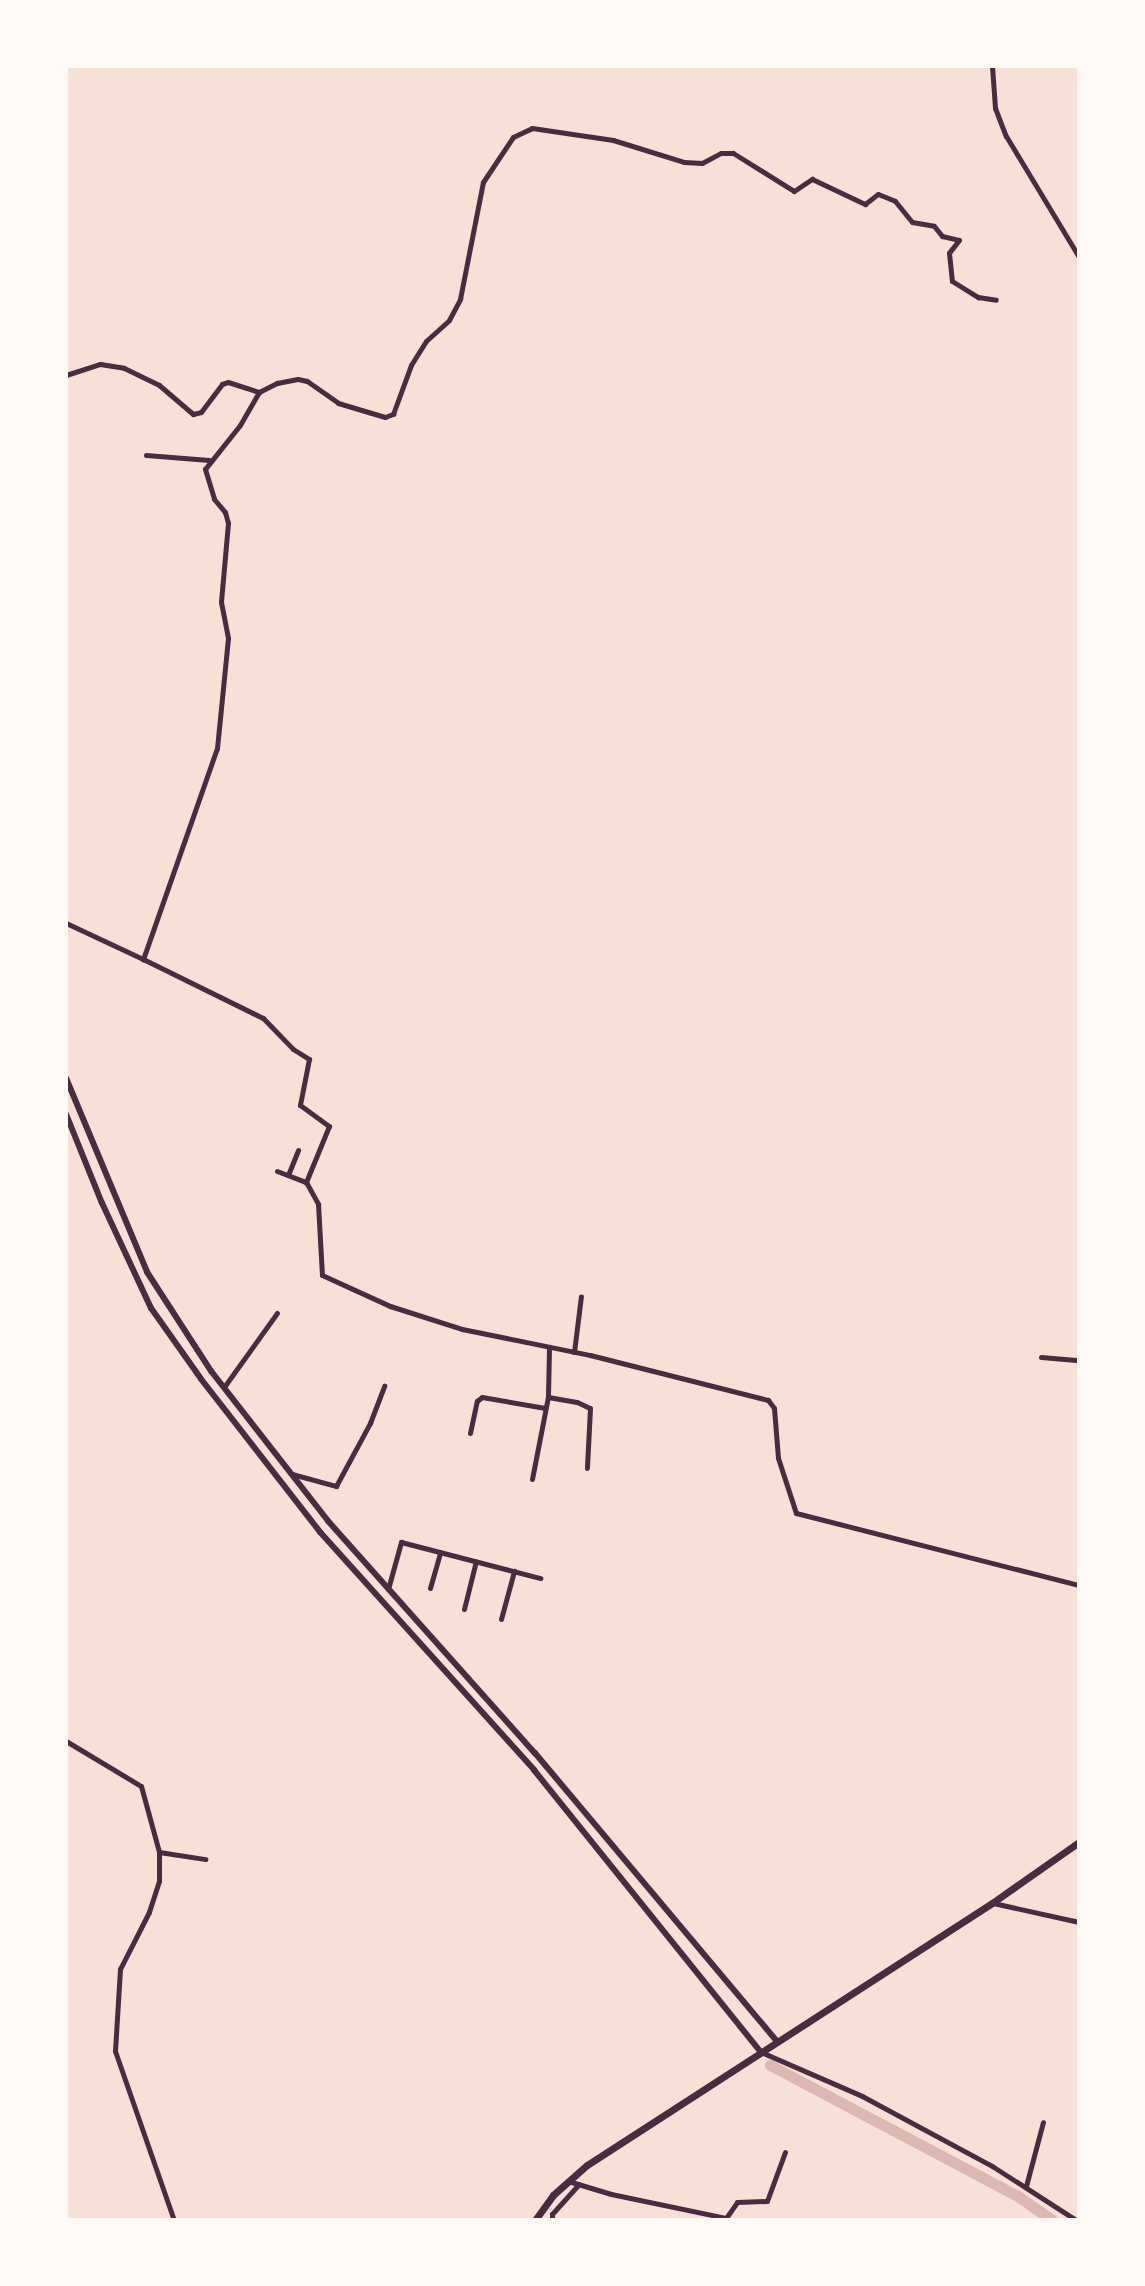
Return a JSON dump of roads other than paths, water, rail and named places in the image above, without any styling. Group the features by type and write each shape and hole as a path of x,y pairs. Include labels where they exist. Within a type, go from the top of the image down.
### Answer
{"main road":[{"path":"535,2220 567,2181 610,2149 992,1903 1079,1842"}],"street":[{"path":"992,66 995,108 1006,136 1079,257"},
{"path":"143,959 217,748 228,638 221,602 228,523 205,477 209,460 240,425 259,392 277,383 298,379 307,381 338,403 385,417 393,414 411,365 426,341 449,320 460,299 483,182 513,137 523,129 613,140 684,162 702,163 721,153 733,153 790,190 797,191 812,179 865,204 878,194 895,201 908,220 934,226 949,253 956,285 978,297 996,300"},
{"path":"942,236 959,240 949,253"},
{"path":"66,375 100,364 124,368 159,385 193,414 201,412 222,384 228,382 259,392"},
{"path":"146,455 209,460"},
{"path":"66,923 263,1018 293,1049 309,1059 300,1105 329,1128 306,1182"},
{"path":"66,1078 147,1272 175,1319 224,1387 291,1474 388,1590 535,1753 758,2016 777,2041 782,2060"},
{"path":"66,1114 119,1242 162,1323 253,1446 343,1559 534,1770 744,2027 761,2052 862,2096 1026,2186 1076,2220"},
{"path":"288,1175 298,1150"},
{"path":"277,1171 306,1182 318,1204 320,1270 324,1276 423,1318 770,1401 774,1408 778,1458 798,1514 1079,1585"},
{"path":"574,1352 581,1296"},
{"path":"224,1387 277,1313"},
{"path":"162,1323 175,1319"},
{"path":"532,1479 548,1397 549,1348"},
{"path":"1041,1357 1079,1360"},
{"path":"291,1474 336,1486 370,1423 384,1386"},
{"path":"470,1433 477,1401 482,1397 545,1408"},
{"path":"548,1397 590,1408 587,1468"},
{"path":"253,1446 263,1438"},
{"path":"388,1590 401,1542 540,1578"},
{"path":"430,1588 440,1552"},
{"path":"464,1609 476,1561"},
{"path":"501,1619 514,1571"},
{"path":"66,1741 141,1786 159,1852 159,1881 149,1912 120,1969 115,2051 174,2220"},
{"path":"159,1852 205,1859"},
{"path":"992,1903 1079,1922"},
{"path":"1026,2186 1043,2122"},
{"path":"567,2181 726,2218 737,2202 767,2201 785,2152"},
{"path":"552,2220 552,2214 579,2184"}],"waterway":[{"path":"770,2065 1019,2197 1052,2220"}]}
